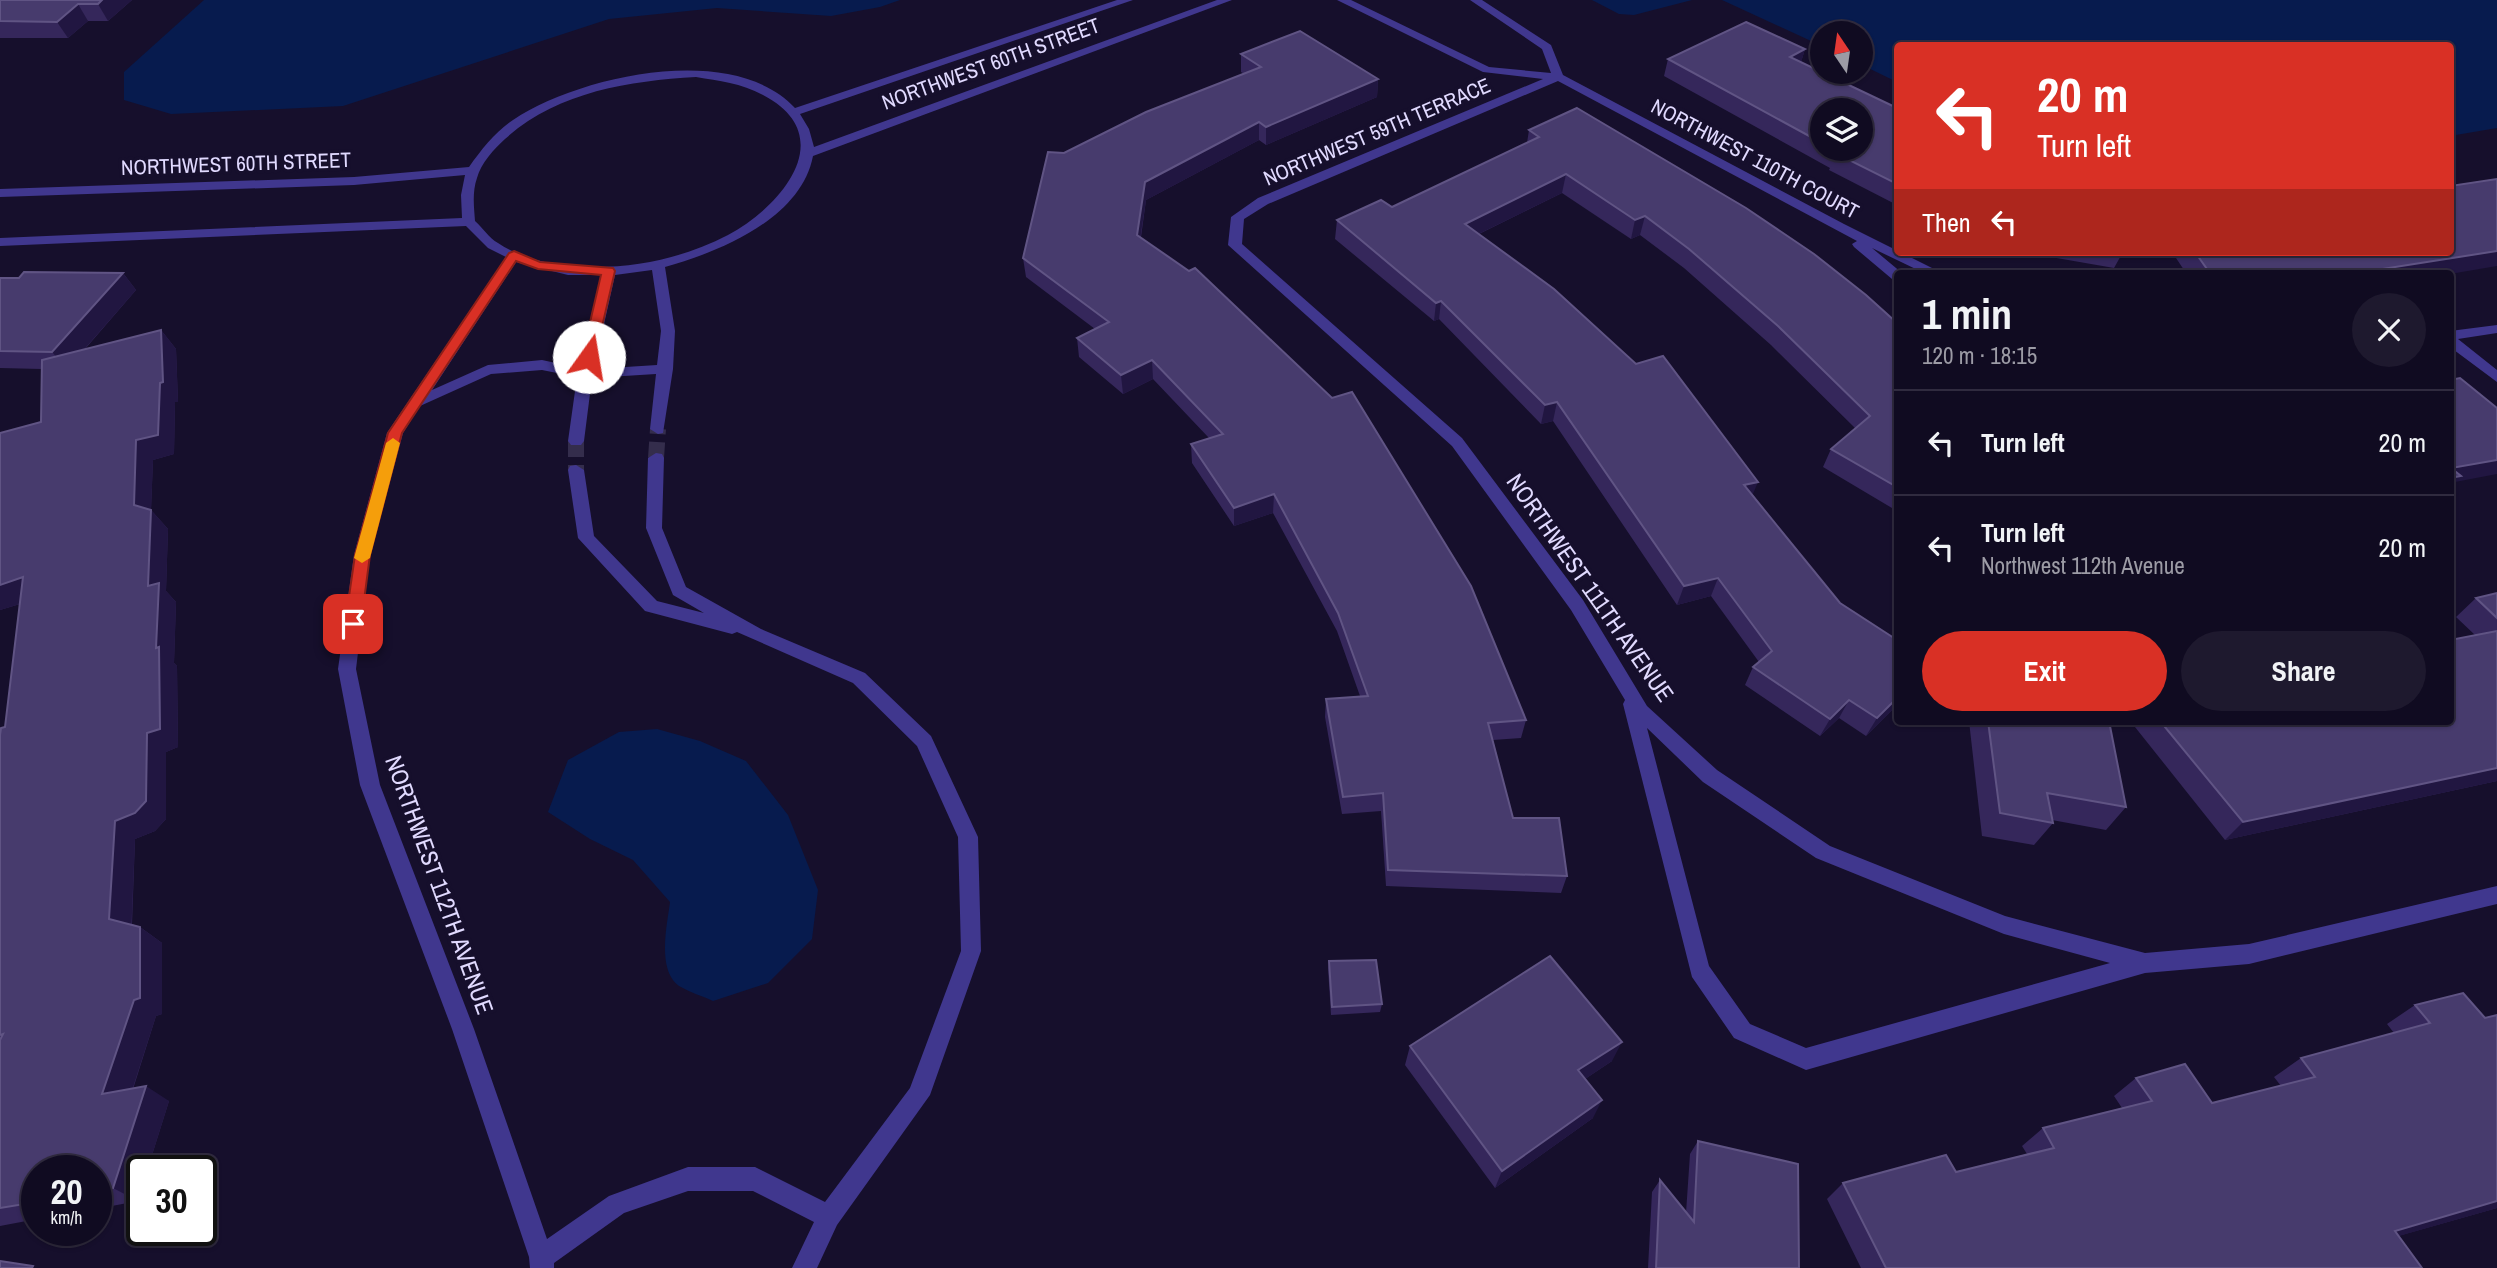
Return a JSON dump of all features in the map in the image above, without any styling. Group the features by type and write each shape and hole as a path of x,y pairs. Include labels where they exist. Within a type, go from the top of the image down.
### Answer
{"street":[{"name":"NORTHWEST 60TH STREET","path":"795,112 1128,0"},
{"name":"NORTHWEST 60TH STREET","path":"809,153 1227,0"},
{"name":"NORTHWEST 110TH COURT","path":"1342,0 1487,70 1558,77 1839,227 1894,253"},
{"path":"1475,0 1547,47 1558,77"},
{"path":"655,75 709,76 747,83 781,100 795,112 806,135 809,153 799,179 784,200 754,225 706,250 657,265 595,272 538,266 496,247 469,222 467,195 473,170 495,142 528,115 572,94 615,81 655,75"},
{"name":"NORTHWEST 59TH TERRACE","path":"1236,245 1238,217 1263,201 1558,77"},
{"name":"NORTHWEST 60TH STREET","path":"0,193 354,181 473,170"},
{"path":"0,242 469,222"},
{"path":"1839,227 1894,273"},
{"name":"NORTHWEST 111TH AVENUE","path":"1236,245 1457,442 1577,605 1641,712 1710,776 1823,852 2004,925 2146,963"},
{"name":"NORTHWEST 112TH AVENUE","path":"514,255 395,433 362,555 347,669 370,785 463,1029 542,1263"},
{"name":"NORTHWEST 110TH COURT","path":"1900,256 1929,270"},
{"path":"657,265 668,331 658,429"},
{"path":"576,441 585,374 608,271"},
{"path":"2454,337 2497,328"},
{"path":"2454,341 2497,377"},
{"path":"415,403 488,370 542,365 585,374 666,369"},
{"path":"656,458 654,528 679,590 755,634 859,678 924,741 968,837 971,951 919,1095 829,1217 804,1268"},
{"path":"576,470 586,538 651,606 755,634"},
{"path":"1628,690 1699,970 1742,1031 1806,1059 2146,963 2249,954 2497,895"},
{"path":"542,1263 617,1204 688,1179 755,1180 829,1217"}],"water":[{"path":"204,0 900,0 880,7 831,16 717,8 609,19 343,106 171,114 124,100 124,72"},
{"path":"1592,0 1692,0 1634,15 1619,14"},
{"path":"1722,0 2497,0 2497,128 2454,135 2454,42 1894,42 1894,81 1873,70 1873,21 1810,21 1810,40"},
{"path":"657,729 700,741 746,761 788,815 818,890 812,939 768,983 713,1001 681,987 668,971 665,948 670,902 633,860 590,839 548,812 568,760 619,732"}],"building":[{"path":"0,0 102,0 98,4 78,4 57,22 0,21"},
{"path":"1746,22 1805,49 1790,57 1810,67 1810,84 1847,84 1894,107 1894,182 1851,161 1873,161 1873,98 1810,98 1810,136 1668,59"},
{"path":"1300,31 1378,79 1266,127 1259,122 1145,182 1137,235 1189,271 1195,268 1332,398 1352,392 1471,586 1526,720 1488,723 1513,818 1559,818 1567,876 1388,870 1383,793 1343,797 1326,699 1368,696 1338,613 1274,494 1234,508 1191,444 1223,434 1152,360 1121,375 1077,338 1109,322 1023,258 1048,152 1064,153 1146,112 1261,67 1241,54"},
{"path":"1577,108 1746,208 1814,254 1894,320 1894,485 1831,449 1870,416 1778,326 1689,249 1645,216 1635,220 1566,174 1465,224 1554,289 1636,364 1663,356 1758,482 1744,485 1840,603 1894,638 1894,701 1877,718 1849,700 1830,719 1753,667 1772,651 1718,578 1684,586 1557,402 1545,405 1441,301 1436,303 1337,220 1381,200 1392,207 1539,137 1529,130"},
{"path":"2497,179 2497,251 2376,270 2207,269 2198,256 2454,256 2454,185"},
{"path":"24,272 123,273 52,352 0,351 0,278 19,278"},
{"path":"161,330 163,382 160,383 158,435 136,440 134,505 151,510 148,586 159,583 156,648 159,647 160,729 147,733 146,801 135,813 115,821 109,919 140,927 140,998 134,1000 102,1094 146,1086 113,1188 112,1155 21,1155 21,1205 0,1208 0,1040 3,1034 0,1035 0,735 1,728 5,727 23,577 0,585 0,433 41,422 42,360"},
{"path":"2460,378 2497,408 2497,460 2454,467 2454,379"},
{"path":"2497,593 2497,618 2476,598"},
{"path":"2497,631 2497,768 2243,822 2163,725 2454,725 2454,639"},
{"path":"1989,725 2110,725 2126,807 2047,793 2053,823 2000,813"},
{"path":"1550,956 1622,1042 1578,1070 1602,1100 1502,1171 1410,1046"},
{"path":"1376,960 1382,1004 1332,1007 1329,961"},
{"path":"2463,993 2485,1018 2497,1015 2497,1201 2395,1231 2422,1268 1886,1268 1843,1183 1946,1155 1956,1172 2054,1148 2043,1128 2152,1101 2136,1078 2185,1064 2212,1103 2315,1077 2301,1058 2430,1023 2415,1005"},
{"path":"1698,1141 1798,1164 1799,1268 1656,1268 1660,1180 1694,1222"},
{"path":"0,1261 33,1266 0,1268"}],"tunnel":[{"path":"656,458 658,429"},
{"path":"576,441 576,470"}],"slow traffic":[{"path":"362,558 393,443"}],"route":[{"path":"353,624 362,555 395,433 514,255 538,266 608,271 589,357"}]}
